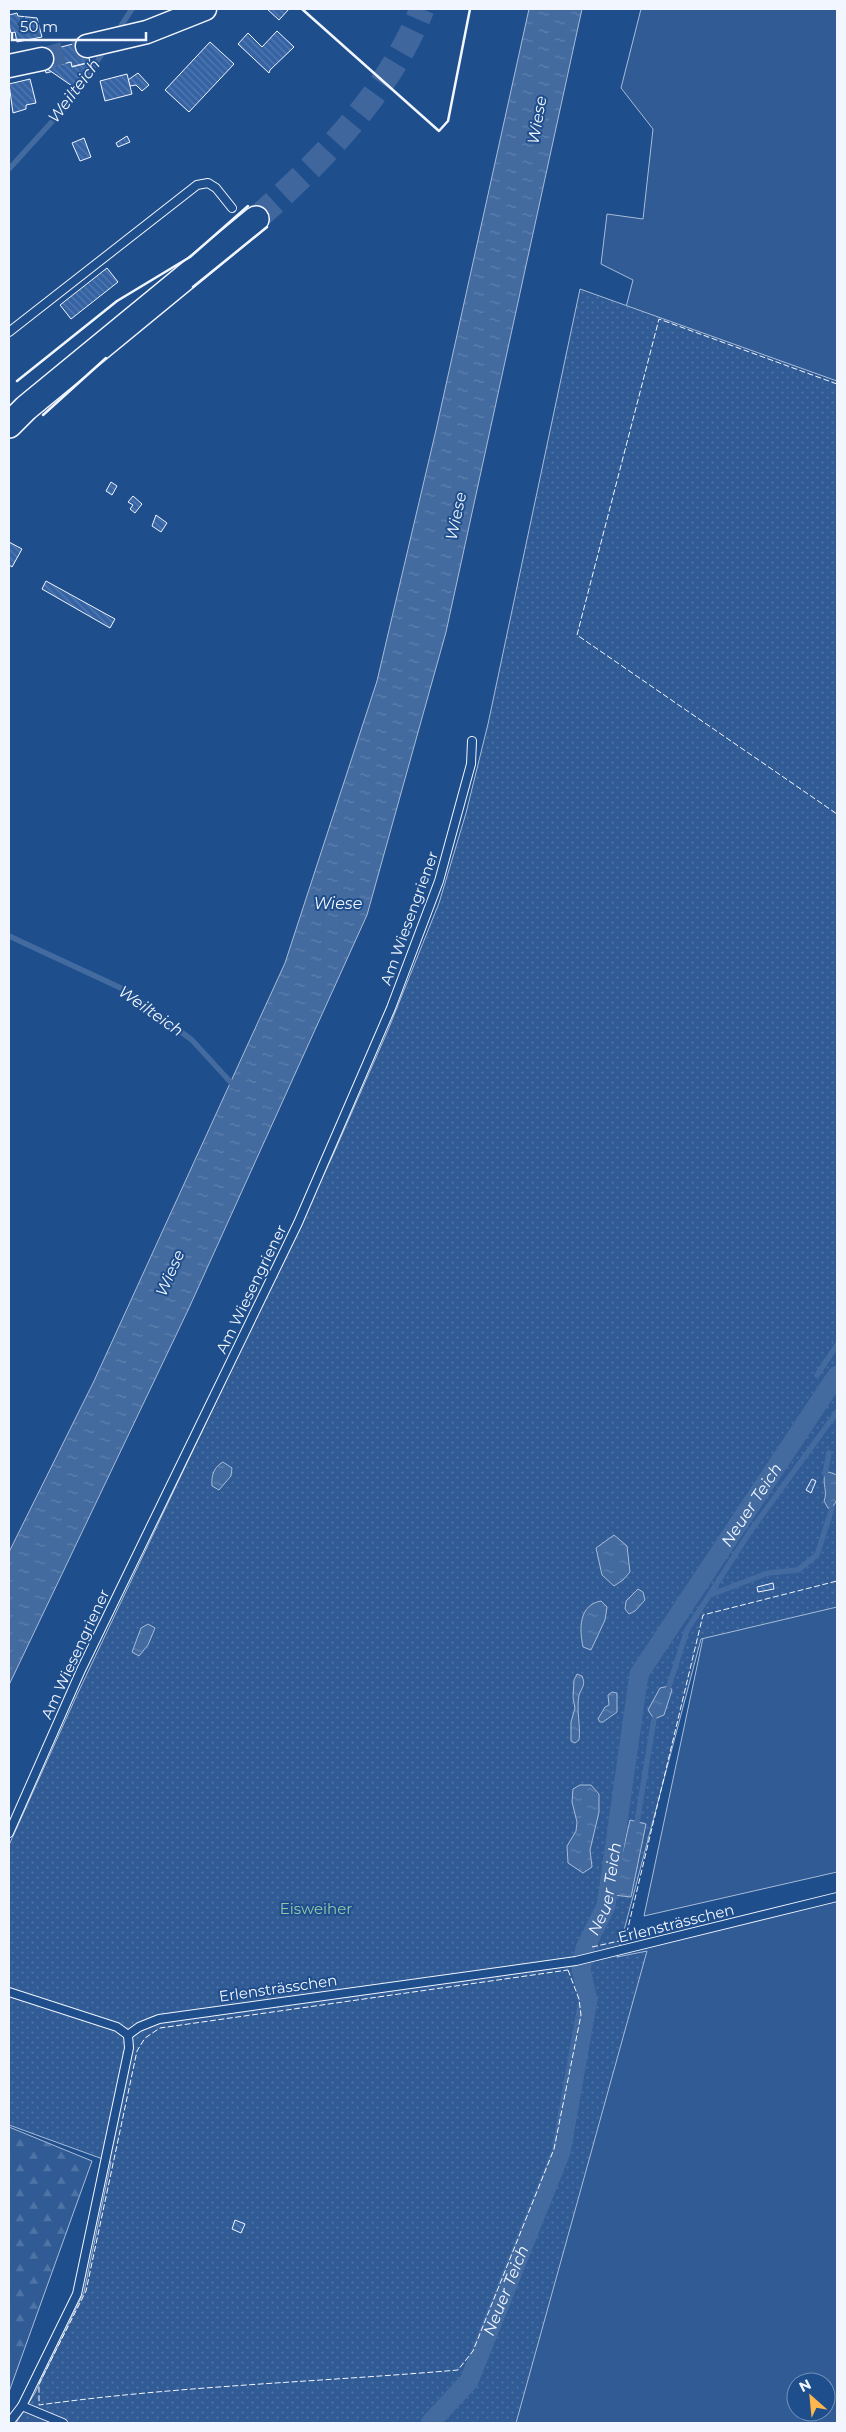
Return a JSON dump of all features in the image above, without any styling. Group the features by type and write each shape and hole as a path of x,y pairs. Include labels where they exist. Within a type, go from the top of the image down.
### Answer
{"main road":[{"path":"9,425 18,410 256,219"}],"street":[{"path":"94,44 125,38 174,23 205,9"},
{"path":"9,74 27,62"}],"lane":[{"path":"9,332 198,185 208,183 216,188 232,208"},
{"name":"Am Wiesengriener","path":"9,1832 81,1670 298,1223 391,1008 439,881 471,764 472,741"},
{"name":"Erlensträsschen","path":"128,2035 143,2025 159,2019 576,1961 837,1897"},
{"path":"9,1992 117,2027 128,2035 129,2048 77,2294 22,2406 9,2423"},
{"path":"22,2406 63,2423"}],"shaded area":[{"path":"641,9 837,9 837,1205 616,346 633,280 601,264 607,214 643,219 653,129 621,88"},
{"path":"837,1603 837,1872 644,1916 703,1638"},
{"path":"837,1893 837,2423 63,2423 22,2406 77,2294 131,2047 9,1931 595,1955"}],"green space":[{"name":"Eisweiher","path":"580,289 837,381 837,1607 701,1639 617,1957 647,1951 516,2423 16,2423 35,2393 84,2292 111,2162 9,2125 9,1845 75,1699 333,1155 388,1030 439,903 466,813 488,724"},
{"path":"9,2127 92,2161 9,2392"}],"water":[{"name":"Wiese","path":"529,9 582,9 446,632 367,915 189,1308 9,1685 9,1552 94,1381 285,963 377,681 436,430"},
{"path":"223,1462 232,1468 231,1476 219,1490 212,1486 212,1478 215,1469"},
{"path":"829,1472 837,1475 837,1500 832,1508 828,1508 824,1501 824,1478 825,1474"},
{"path":"614,1535 627,1546 630,1572 614,1586 602,1575 596,1548"},
{"path":"638,1589 643,1592 645,1600 635,1611 629,1614 625,1609 626,1601"},
{"path":"601,1601 607,1607 605,1620 591,1650 583,1647 582,1618 588,1607"},
{"path":"148,1624 155,1628 148,1645 139,1656 132,1652 141,1628"},
{"path":"577,1674 582,1676 584,1684 578,1701 579,1740 575,1743 571,1741 571,1722 575,1708 573,1698 574,1680"},
{"path":"669,1686 672,1690 664,1715 654,1719 648,1710 660,1688"},
{"path":"612,1692 617,1693 617,1712 603,1722 600,1722 598,1719 605,1707 609,1705 608,1695"},
{"path":"580,1785 591,1785 599,1794 599,1812 590,1850 592,1867 583,1873 568,1863 567,1846 576,1831 577,1822 572,1802 573,1789"},
{"path":"630,1820 646,1824 631,1897 613,1895"}],"building":[{"path":"267,9 289,9 279,20"},
{"path":"17,13 18,16 37,18 42,37 17,42 15,32 11,33 9,15"},
{"path":"277,31 294,47 269,73 238,44 248,33 262,47"},
{"path":"85,41 90,62 46,73 41,52"},
{"path":"210,42 234,64 189,112 165,90"},
{"path":"71,62 72,67 88,63 75,88 46,68"},
{"path":"138,73 149,85 142,91 136,85 130,86 128,80"},
{"path":"127,74 132,94 105,101 100,81"},
{"path":"30,79 36,103 26,105 26,109 13,113 9,84"},
{"path":"127,136 130,142 118,147 116,143"},
{"path":"84,138 91,157 80,161 72,143"},
{"path":"107,268 118,282 71,319 60,305"},
{"path":"111,482 117,486 112,495 106,491"},
{"path":"133,496 142,504 135,513 130,509 133,505 128,502"},
{"path":"156,515 167,523 161,532 152,526"},
{"path":"9,542 22,549 12,567 9,565"},
{"path":"46,581 115,619 110,628 42,589"},
{"path":"812,1479 816,1481 811,1493 806,1490"},
{"path":"773,1583 774,1589 758,1592 757,1587"},
{"path":"235,2220 245,2224 241,2233 232,2229"}],"waterway":[{"name":"Weilteich","path":"117,32 132,9"},
{"name":"Weilteich","path":"9,169 68,104 106,48"},
{"name":"Weilteich","path":"9,936 123,989 192,1040 235,1087"},
{"path":"817,1375 837,1345"},
{"name":"Neuer Teich","path":"430,2423 469,2381 561,2152 588,2000 581,1969 585,1948 606,1906 639,1674 837,1375"},
{"path":"669,1686 687,1630 749,1533 837,1412"},
{"path":"825,1474 829,1453"},
{"path":"710,1595 768,1573 798,1570 817,1555 832,1508"},
{"path":"637,1822 654,1719"},
{"name":"Neuer Teich","path":"606,1903 613,1895"}],"tunnel":[{"path":"256,219 329,149 372,97 408,40 422,9"},
{"path":"42,59 87,46"}],"fence":[{"path":"837,384 659,319 577,635 837,814"},
{"path":"592,1947 628,1939 627,1932 703,1615 837,1581"},
{"path":"568,1970 579,1999 581,2015 554,2149 473,2351 458,2370 143,2393 39,2405 39,2384 86,2291 137,2051 145,2038 160,2028 568,1970"}],"wall":[{"path":"302,9 439,131 448,121 470,9"},
{"path":"17,381 117,301 190,257 248,206"},
{"path":"193,287 267,227"},
{"path":"43,415 106,358"}]}
